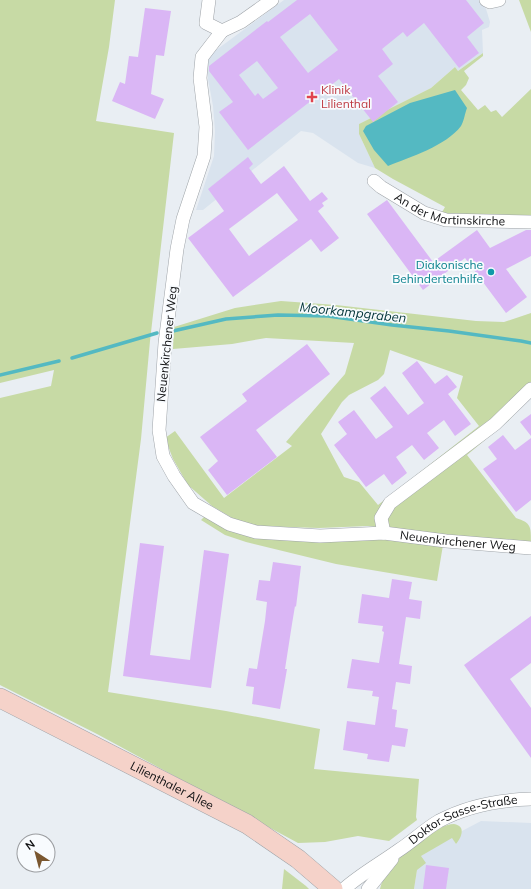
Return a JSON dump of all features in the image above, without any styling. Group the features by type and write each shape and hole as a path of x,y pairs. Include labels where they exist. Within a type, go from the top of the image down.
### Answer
{"main road":[{"name":"Lilienthaler Allee","path":"0,698 247,824 298,859 333,889"}],"street":[{"path":"209,0 206,23 222,31 241,22 272,0"},
{"path":"486,0 490,2 499,0"},
{"name":"Neuenkirchener Weg","path":"222,31 202,57 200,78 206,127 204,156 183,219 177,249 165,343 159,430 163,456 174,476 193,503 229,524 256,532 313,536 384,534 531,548"},
{"name":"An der Martinskirche","path":"374,181 381,187 424,213 446,220 531,222"},
{"name":"Neuenkirchener Weg","path":"384,534 381,518 390,503 496,424 531,389"},
{"name":"Doktor-Sasse-Straße","path":"344,889 360,875 400,850 438,822 468,809 512,800 531,799"},
{"name":"Doktor-Sasse-Straße","path":"368,889 377,883 400,850"}],"shaded area":[{"name":"Klinik Lilienthal","path":"284,0 479,0 486,9 490,22 489,27 482,30 483,53 458,71 455,67 431,88 359,124 359,134 375,168 358,163 313,133 301,131 203,210 196,210 214,156 215,131 213,106 208,79 208,56"},
{"path":"481,821 531,823 531,889 414,889 421,856 452,837 456,844 462,831"}],"green space":[{"path":"0,0 115,0 109,47 96,121 174,133 150,341 141,439 108,692 226,711 320,729 314,769 419,779 417,820 389,841 358,836 325,842 298,843 97,734 0,685 0,398 51,386 54,370 0,383"},
{"path":"519,0 531,0 531,32"},
{"path":"483,53 483,56 464,71 469,78 466,85 461,90 478,110 485,105 491,112 496,110 502,117 531,89 531,216 441,214 445,207 375,168 359,134 359,124 431,88 455,67 458,71"},
{"path":"281,301 336,305 476,321 504,322 531,313 531,395 509,420 467,455 516,518 525,522 529,526 531,532 531,542 482,540 368,526 319,528 258,526 234,519 212,506 188,485 173,459 165,438 175,431 224,498 292,446 286,442 345,374 354,343 266,338 232,344 173,349 174,327 235,308","holes":["390,350 463,376 457,398 479,426 378,505 359,482 344,477 321,434 342,402 349,395 378,380 384,374"]},
{"path":"206,515 231,530 443,545 437,581 336,564 246,542 225,535 201,520"},
{"path":"454,824 460,827 462,832 458,841 456,844 452,838 421,856 426,863 417,870 414,889 380,889 388,872 400,857 423,839 439,829"},
{"path":"284,869 306,886 309,889 282,889"}],"water":[{"path":"455,90 467,108 461,126 437,145 417,155 388,166 374,150 363,131 366,126 410,103"}],"building":[{"path":"297,0 466,0 484,23 467,37 479,53 459,68 424,23 407,37 403,32 382,49 393,64 378,76 398,102 373,122 339,79 248,150 219,112 233,102 209,71 209,66 267,21 268,22","holes":["310,14 338,50 308,73 280,37","257,61 278,88 263,99 258,93 255,96 239,75"]},
{"path":"145,8 171,11 164,56 156,55 151,94 164,99 155,119 112,101 120,82 125,84 129,56 138,57"},
{"path":"248,157 253,164 249,168 261,184 284,166 310,201 322,192 328,199 322,203 324,206 318,211 339,238 321,252 311,239 233,297 188,238 224,211 208,189","holes":["277,193 298,220 249,256 229,229"]},
{"path":"387,200 433,262 477,230 490,248 526,230 531,230 531,256 506,269 527,297 506,313 465,258 423,290 367,214"},
{"path":"307,344 330,374 256,430 277,457 227,495 208,470 218,461 200,437 247,401 242,394"},
{"path":"417,361 435,384 447,375 457,387 448,394 471,424 455,436 444,420 427,433 439,448 424,460 412,445 396,457 407,473 392,485 384,474 366,487 334,445 347,434 338,422 354,410 376,439 393,427 370,398 385,386 408,415 424,403 402,373"},
{"path":"531,414 531,436 520,422"},
{"path":"503,435 515,450 531,438 531,500 516,512 483,469 497,459 488,447"},
{"path":"140,543 164,546 150,655 190,660 204,550 229,554 211,688 123,676"},
{"path":"273,562 301,566 280,709 252,704 254,687 246,686 249,668 257,669 265,621 267,602 256,600 259,580 270,581"},
{"path":"392,579 412,582 409,599 422,601 420,619 406,617 399,664 412,666 410,684 396,682 392,709 397,710 395,727 408,729 405,747 392,745 389,762 367,759 368,754 343,750 347,721 375,725 379,697 372,696 373,691 347,688 352,659 379,663 384,632 382,631 383,626 358,623 362,594 389,598"},
{"path":"531,616 531,663 510,679 531,708 531,758 464,665"},
{"path":"426,865 449,868 446,889 423,889"}],"waterway":[{"name":"Moorkampgraben","path":"173,331 226,319 278,315 328,316 531,343"},
{"name":"Moorkampgraben","path":"72,358 157,333"},
{"name":"Moorkampgraben","path":"0,375 59,361"}],"place":[{"name":"Klinik Lilienthal","path":"312,97"},
{"name":"Diakonische Behindertenhilfe","path":"491,272"}]}
